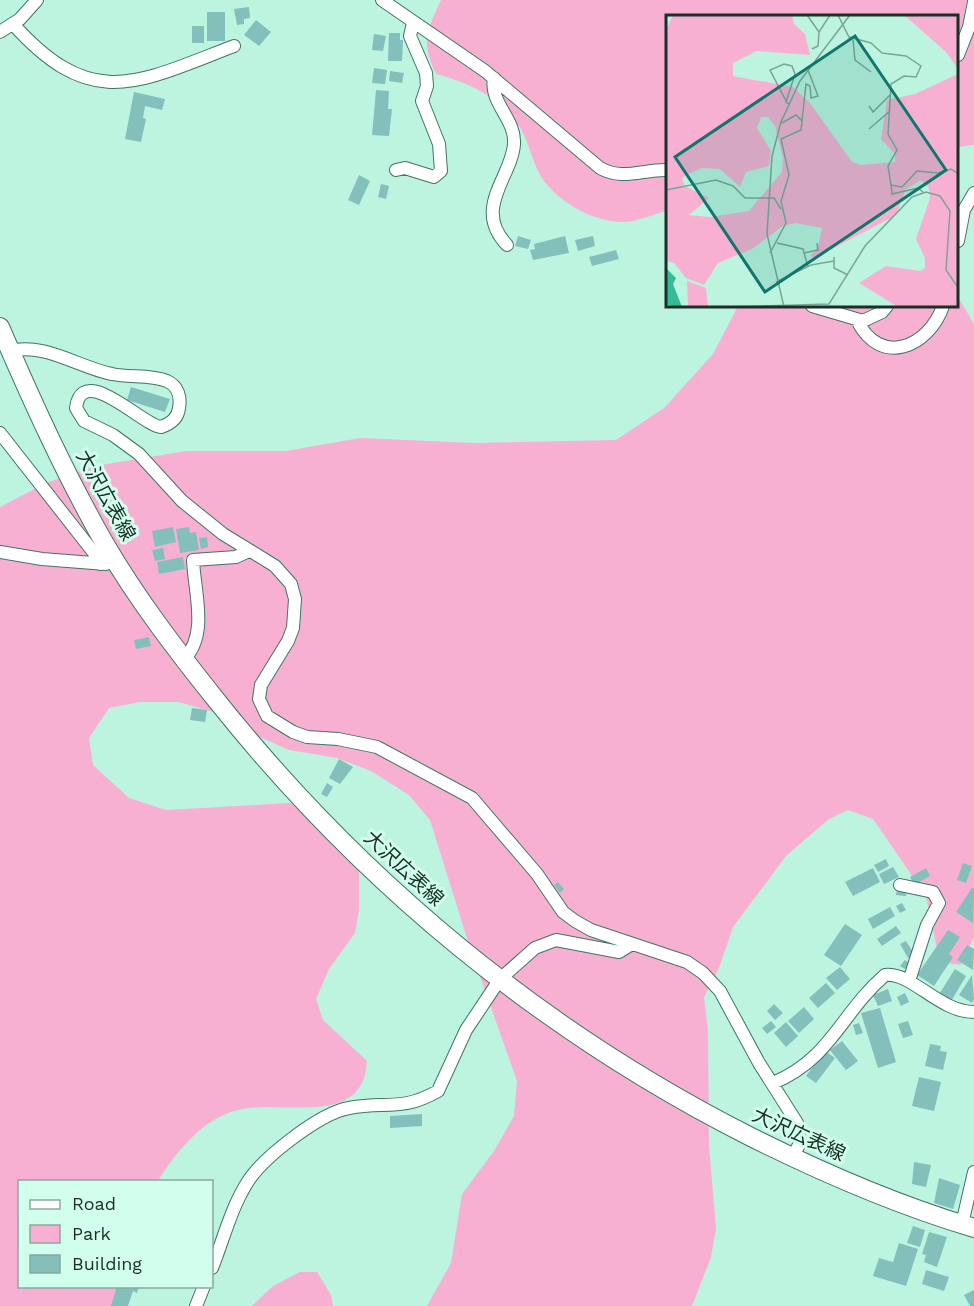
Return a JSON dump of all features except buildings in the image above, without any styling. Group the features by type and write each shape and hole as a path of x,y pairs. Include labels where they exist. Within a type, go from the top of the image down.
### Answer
{"main road":[{"name":"大沢広表線","path":"0,327 43,427 108,562 260,754 319,818 413,910 500,980 595,1048 691,1107 792,1158 880,1196 968,1226"}],"street":[{"path":"0,32 13,24 37,0"},
{"path":"382,0 494,78 600,168 611,174 627,176 647,170 666,170"},
{"path":"959,50 969,27 974,2"},
{"path":"396,170 405,168 434,177 441,171 439,144 422,101 427,86 426,73 410,36 413,23"},
{"path":"13,24 39,52 64,70 78,75 119,82 150,78 234,46"},
{"path":"494,78 494,95 514,134 513,152 496,189 494,207 498,233 507,245"},
{"path":"959,232 964,210 974,193"},
{"path":"818,308 863,321 885,308"},
{"path":"857,320 865,332 878,342 900,349 910,347 918,340 937,320 942,308"},
{"path":"10,351 38,351 112,374 156,378 174,386 180,398 178,413 171,422 161,427 150,424 120,402 102,393 88,391 81,395 76,408 84,421 113,435 139,454 182,501 249,551 283,573 291,584 295,599 293,628 288,641 261,685 259,699 267,716 293,732 307,736 338,739 376,747 472,798 537,874 563,912 591,930 687,962 703,973 720,991 797,1123 800,1143 792,1158"},
{"path":"0,433 95,553 108,562"},
{"path":"184,659 192,650 198,623 193,561 236,557 249,551"},
{"path":"0,552 42,559 108,562"},
{"path":"900,885 933,892 939,903 927,925 909,981"},
{"path":"213,1265 241,1195 262,1166 310,1127 336,1112 349,1108 406,1105 438,1091 466,1030 500,980 527,954 546,942 556,940 619,952 632,944"},
{"path":"773,1083 796,1073 821,1052 868,989 885,975 909,981 914,987 948,1006 964,1012 974,1012"},
{"path":"968,1226 974,1172"},
{"path":"196,1306 204,1288"}],"green space":[{"path":"441,0 974,0 974,145 959,147 959,15 666,15 666,211 633,221 609,221 572,206 552,190 540,174 519,126 506,110 478,90 436,74 427,44 432,20"},
{"path":"959,299 974,324 974,937 961,965 947,963 937,949 926,896 873,819 848,810 829,819 786,856 733,927 719,968 704,997 708,1031 709,1146 716,1228 711,1257 692,1306 427,1306 451,1263 462,1194 494,1151 514,1116 517,1081 470,948 430,820 409,795 371,771 337,758 289,750 253,734 221,714 178,702 140,702 109,708 89,738 93,765 129,798 166,810 290,803 323,817 359,866 359,909 355,933 329,969 316,999 323,1020 367,1061 362,1082 352,1096 336,1103 318,1107 238,1110 213,1120 182,1148 159,1180 18,1180 18,1288 128,1288 125,1306 0,1306 0,507 46,483 95,466 186,451 286,451 360,438 474,443 616,440 664,408 713,354 737,308 959,308"},
{"path":"300,1272 317,1272 331,1295 333,1306 252,1306 273,1286"}]}
